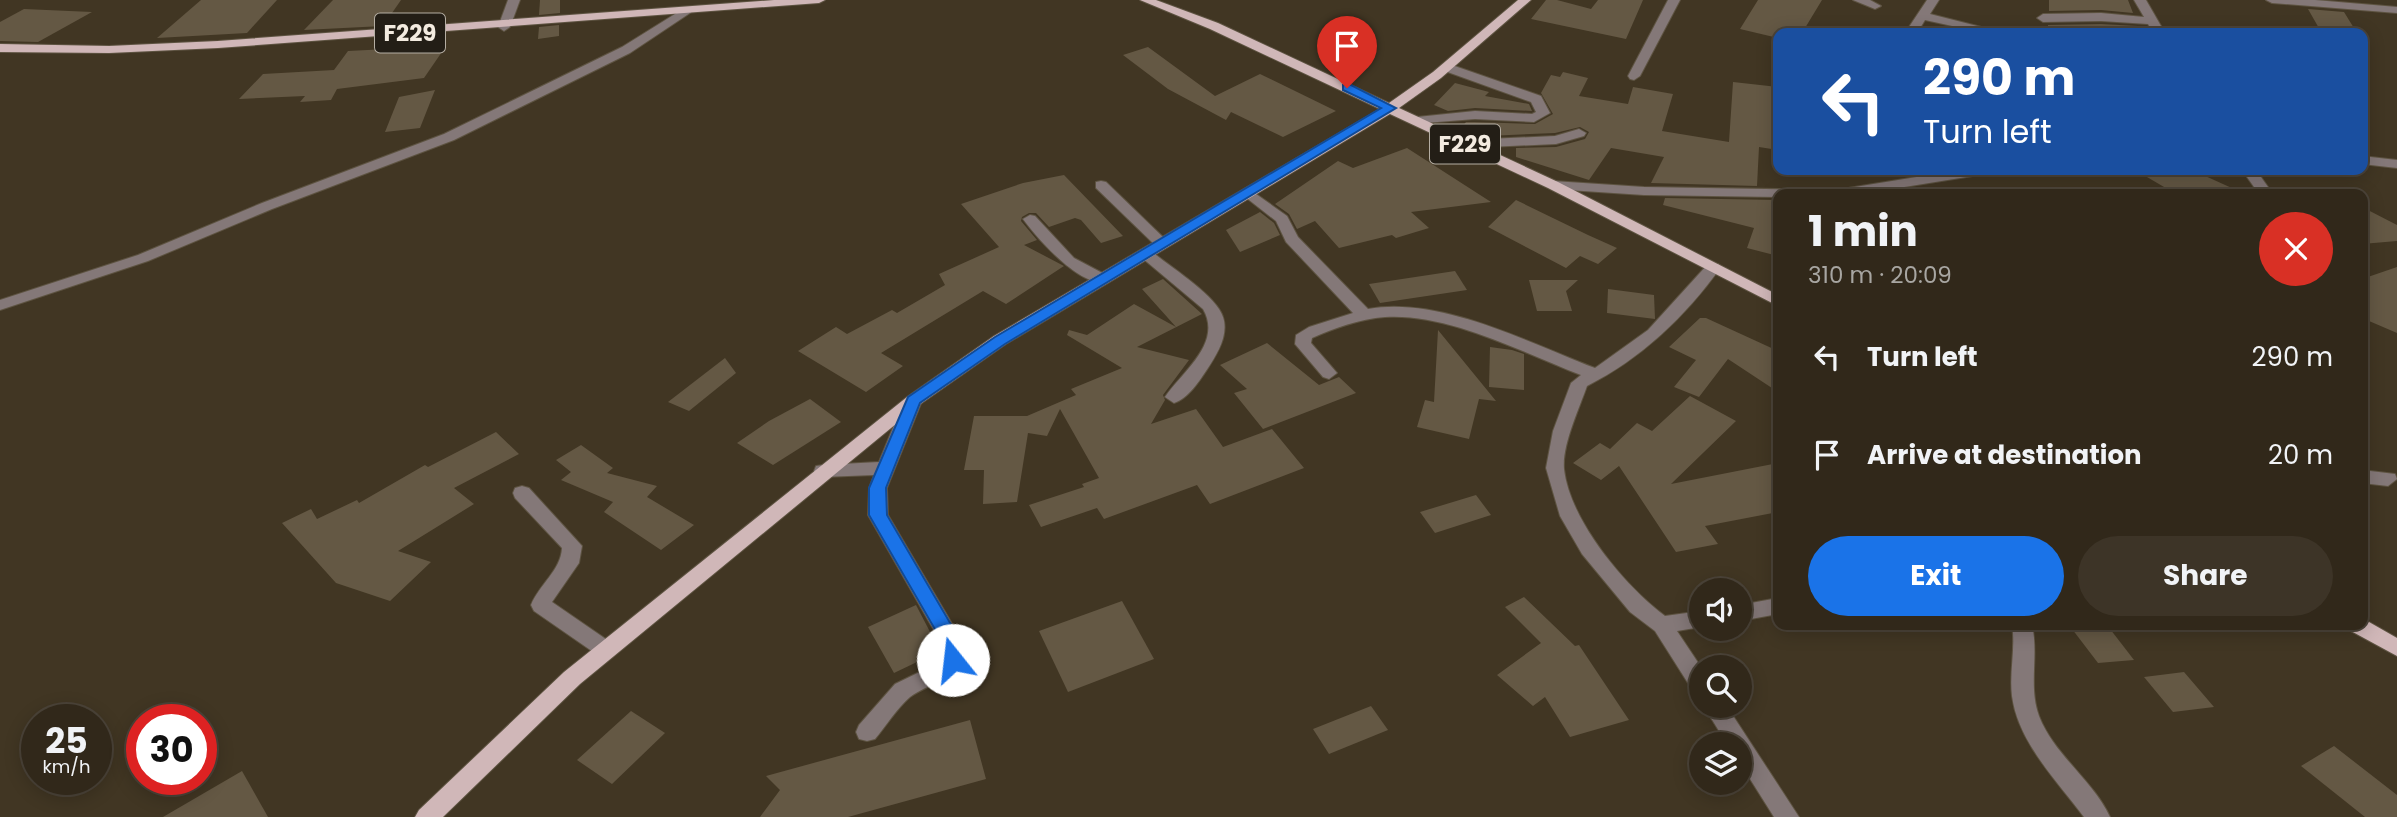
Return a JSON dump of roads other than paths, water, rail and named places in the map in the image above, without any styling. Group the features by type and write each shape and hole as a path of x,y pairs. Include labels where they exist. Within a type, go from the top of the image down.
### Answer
{"main road":[{"name":"F229","path":"0,48 197,46 504,27 695,7 818,0"},
{"name":"F229","path":"1146,0 1214,26 1466,144 1773,298"},
{"path":"427,817 527,718 606,650 823,471 913,401 1000,340 1390,108 1446,67 1525,0"},
{"path":"2366,630 2397,648"}],"street":[{"path":"504,27 514,0"},
{"path":"1634,76 1674,0"},
{"path":"1859,0 1875,6"},
{"path":"1915,28 1933,0"},
{"path":"2140,0 2156,28"},
{"path":"2272,0 2338,2 2397,10"},
{"path":"0,305 143,258 267,206 449,137 626,50 695,7"},
{"path":"1923,16 1977,28"},
{"path":"2043,18 2101,17 2151,21"},
{"path":"1417,121 1475,116 1534,118 1543,113 1536,99 1446,67"},
{"path":"1466,144 1556,140 1578,133"},
{"path":"2368,161 2397,164"},
{"path":"1861,189 1932,175"},
{"path":"1101,185 1163,244"},
{"path":"1553,186 1773,193"},
{"path":"1249,193 1282,219 1291,239 1364,315"},
{"path":"1030,219 1069,261 1102,279"},
{"path":"1146,254 1209,306 1216,315 1215,337 1207,358 1188,385 1174,397"},
{"path":"1689,667 1662,625 1637,606 1589,549 1570,516 1555,468 1562,431 1580,383 1627,359 1685,303 1713,267"},
{"path":"1329,373 1303,344 1304,335 1364,315 1398,312 1446,321 1597,376"},
{"path":"867,732 902,690 942,671 953,660 954,645 878,515 878,488 913,401"},
{"path":"823,471 886,468"},
{"path":"2368,477 2388,479"},
{"path":"522,493 572,546 570,565 543,598 541,605 606,650"},
{"path":"1752,611 1773,607"},
{"path":"1662,625 1689,621"},
{"path":"2023,630 2024,700 2031,722 2043,743 2098,817"},
{"path":"1752,764 1787,817"}]}
